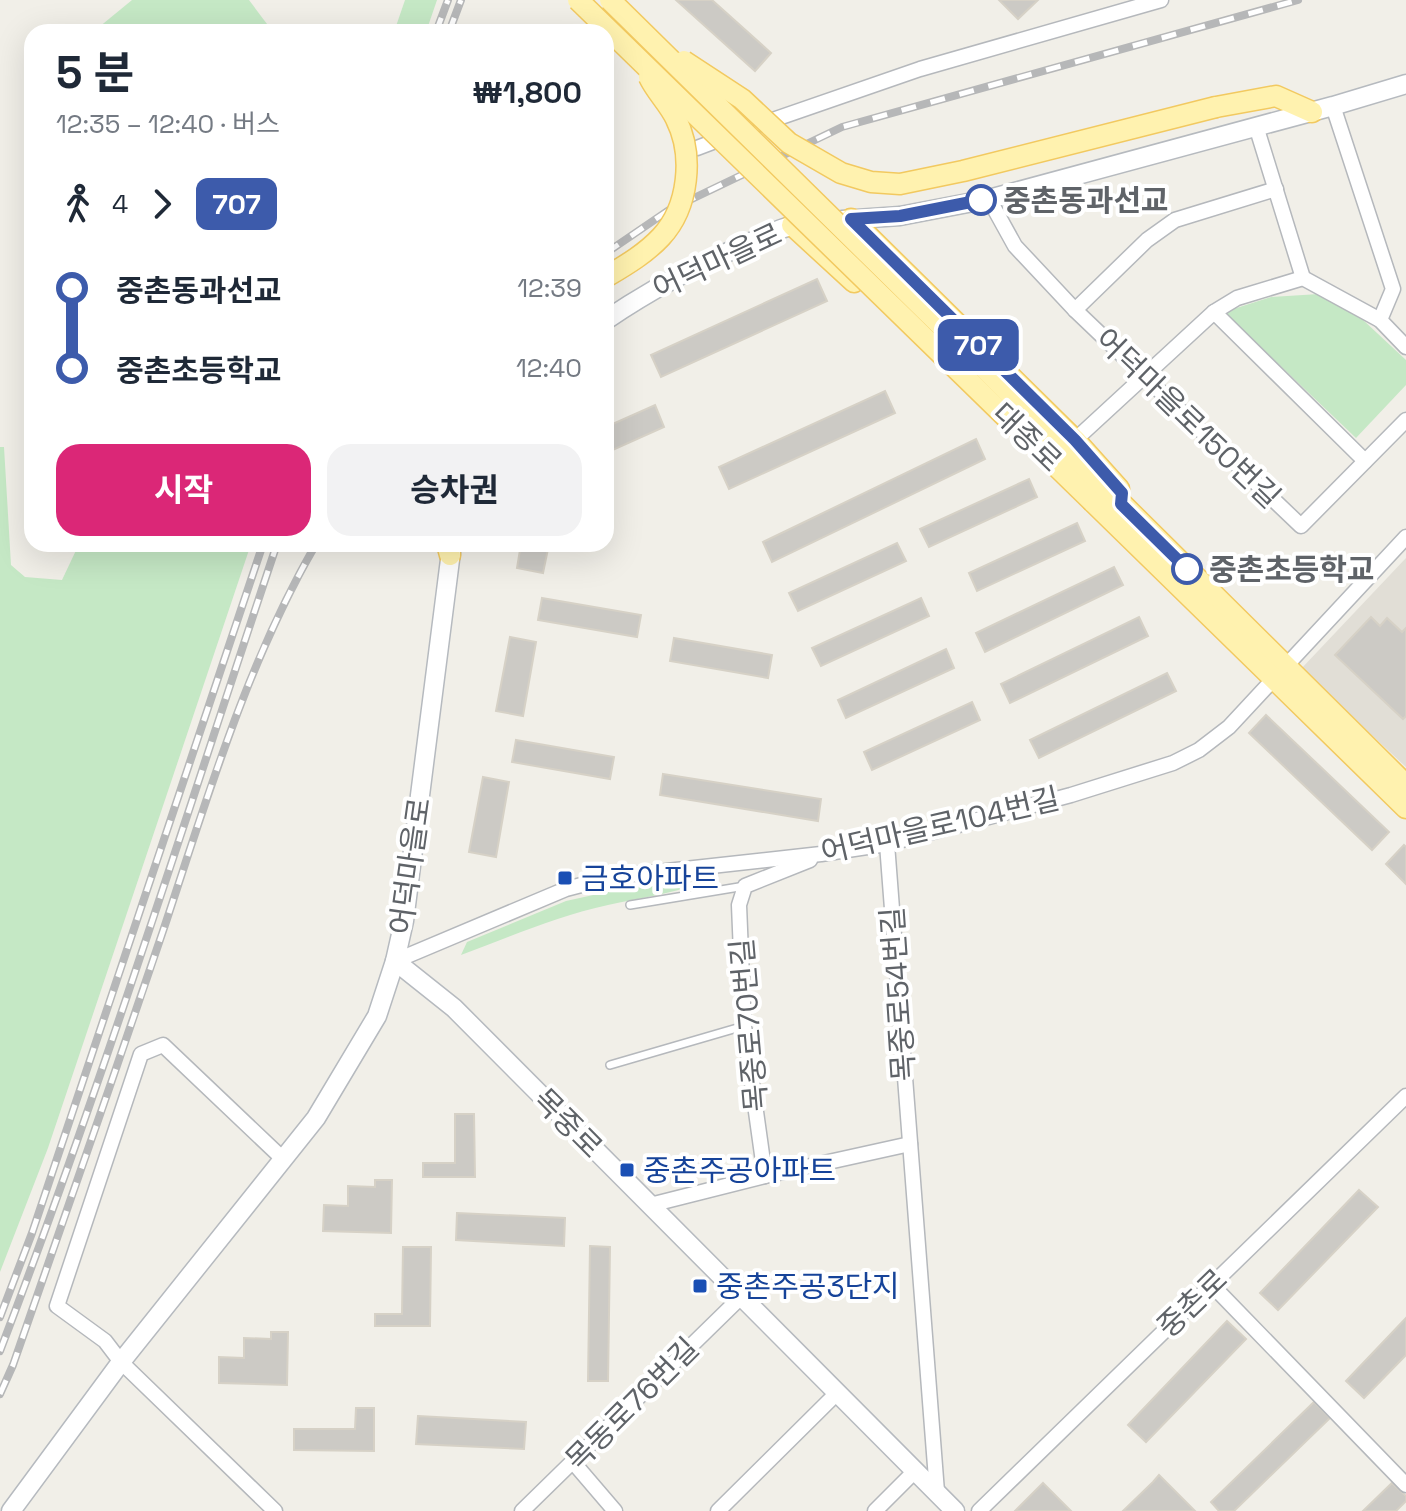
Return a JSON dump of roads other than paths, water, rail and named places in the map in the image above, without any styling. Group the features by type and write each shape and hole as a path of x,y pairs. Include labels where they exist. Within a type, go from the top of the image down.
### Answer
{"main road":[{"name":"대종로","path":"578,0 610,24"},
{"name":"대종로","path":"610,0 648,52"},
{"name":"대종로","path":"614,27 648,52 1108,503 1280,673 1406,808"},
{"path":"648,52 742,99 789,143 841,173 871,182 900,184 951,174 1216,107 1276,96 1312,112"},
{"path":"614,272 638,257 663,235 677,213 684,191 687,168 685,145 676,119 654,87 648,52"},
{"name":"어덕마을로","path":"614,315 726,252 792,225 900,216 989,199 1406,84"},
{"path":"792,225 1108,503 1122,493 1075,440 851,219"},
{"name":"어덕마을로","path":"11,1511 121,1362 316,1118 377,1016 404,921 450,552"},
{"name":"대종로","path":"1280,673 1406,785"},
{"name":"목중로","path":"395,961 454,1008 955,1511"}],"street":[{"path":"697,148 920,69 1161,0"},
{"path":"1333,106 1393,289 1380,320"},
{"path":"1256,126 1303,278 1380,320 1406,347"},
{"name":"어덕마을로150번길","path":"1075,310 1147,240 1175,220 1276,189"},
{"name":"어덕마을로150번길","path":"989,199 1015,246 1075,310 1301,526 1365,461"},
{"path":"1075,440 1214,312 1237,298 1303,278"},
{"path":"1214,312 1365,461 1406,420"},
{"name":"어덕마을로104번길","path":"395,961 566,889 612,877 887,844 1071,795 1173,763 1199,750 1229,727 1406,537"},
{"name":"목중로54번길","path":"887,844 937,1492"},
{"path":"745,886 821,854"},
{"name":"목중로70번길","path":"745,886 739,905 744,1026 765,1176"},
{"path":"275,1511 121,1362 105,1341 57,1306 141,1054 163,1045 282,1158"},
{"name":"중촌로","path":"979,1511 1211,1284 1403,1105"},
{"path":"650,1205 910,1144"},
{"path":"1211,1284 1406,1485"},
{"name":"목동로76번길","path":"522,1511 741,1297"},
{"path":"718,1511 837,1393"},
{"path":"573,1462 615,1511"},
{"path":"875,1511 915,1471"}],"lane":[{"path":"630,905 745,886"},
{"path":"610,1065 744,1026"}],"railway":[{"path":"439,24 448,0"},
{"path":"452,24 461,0"},
{"path":"614,248 669,210 842,127 1298,0"},
{"path":"0,1317 32,1233 260,552"},
{"path":"0,1351 109,1050 274,552"},
{"path":"0,1394 70,1203 230,733 269,637 312,552"}],"place":[{"name":"중촌동과선교","path":"981,200"},
{"name":"중촌초등학교","path":"1187,569"},
{"name":"금호아파트","path":"565,878"},
{"name":"중촌주공아파트","path":"627,1170"},
{"name":"중촌주공3단지","path":"700,1286"}]}
